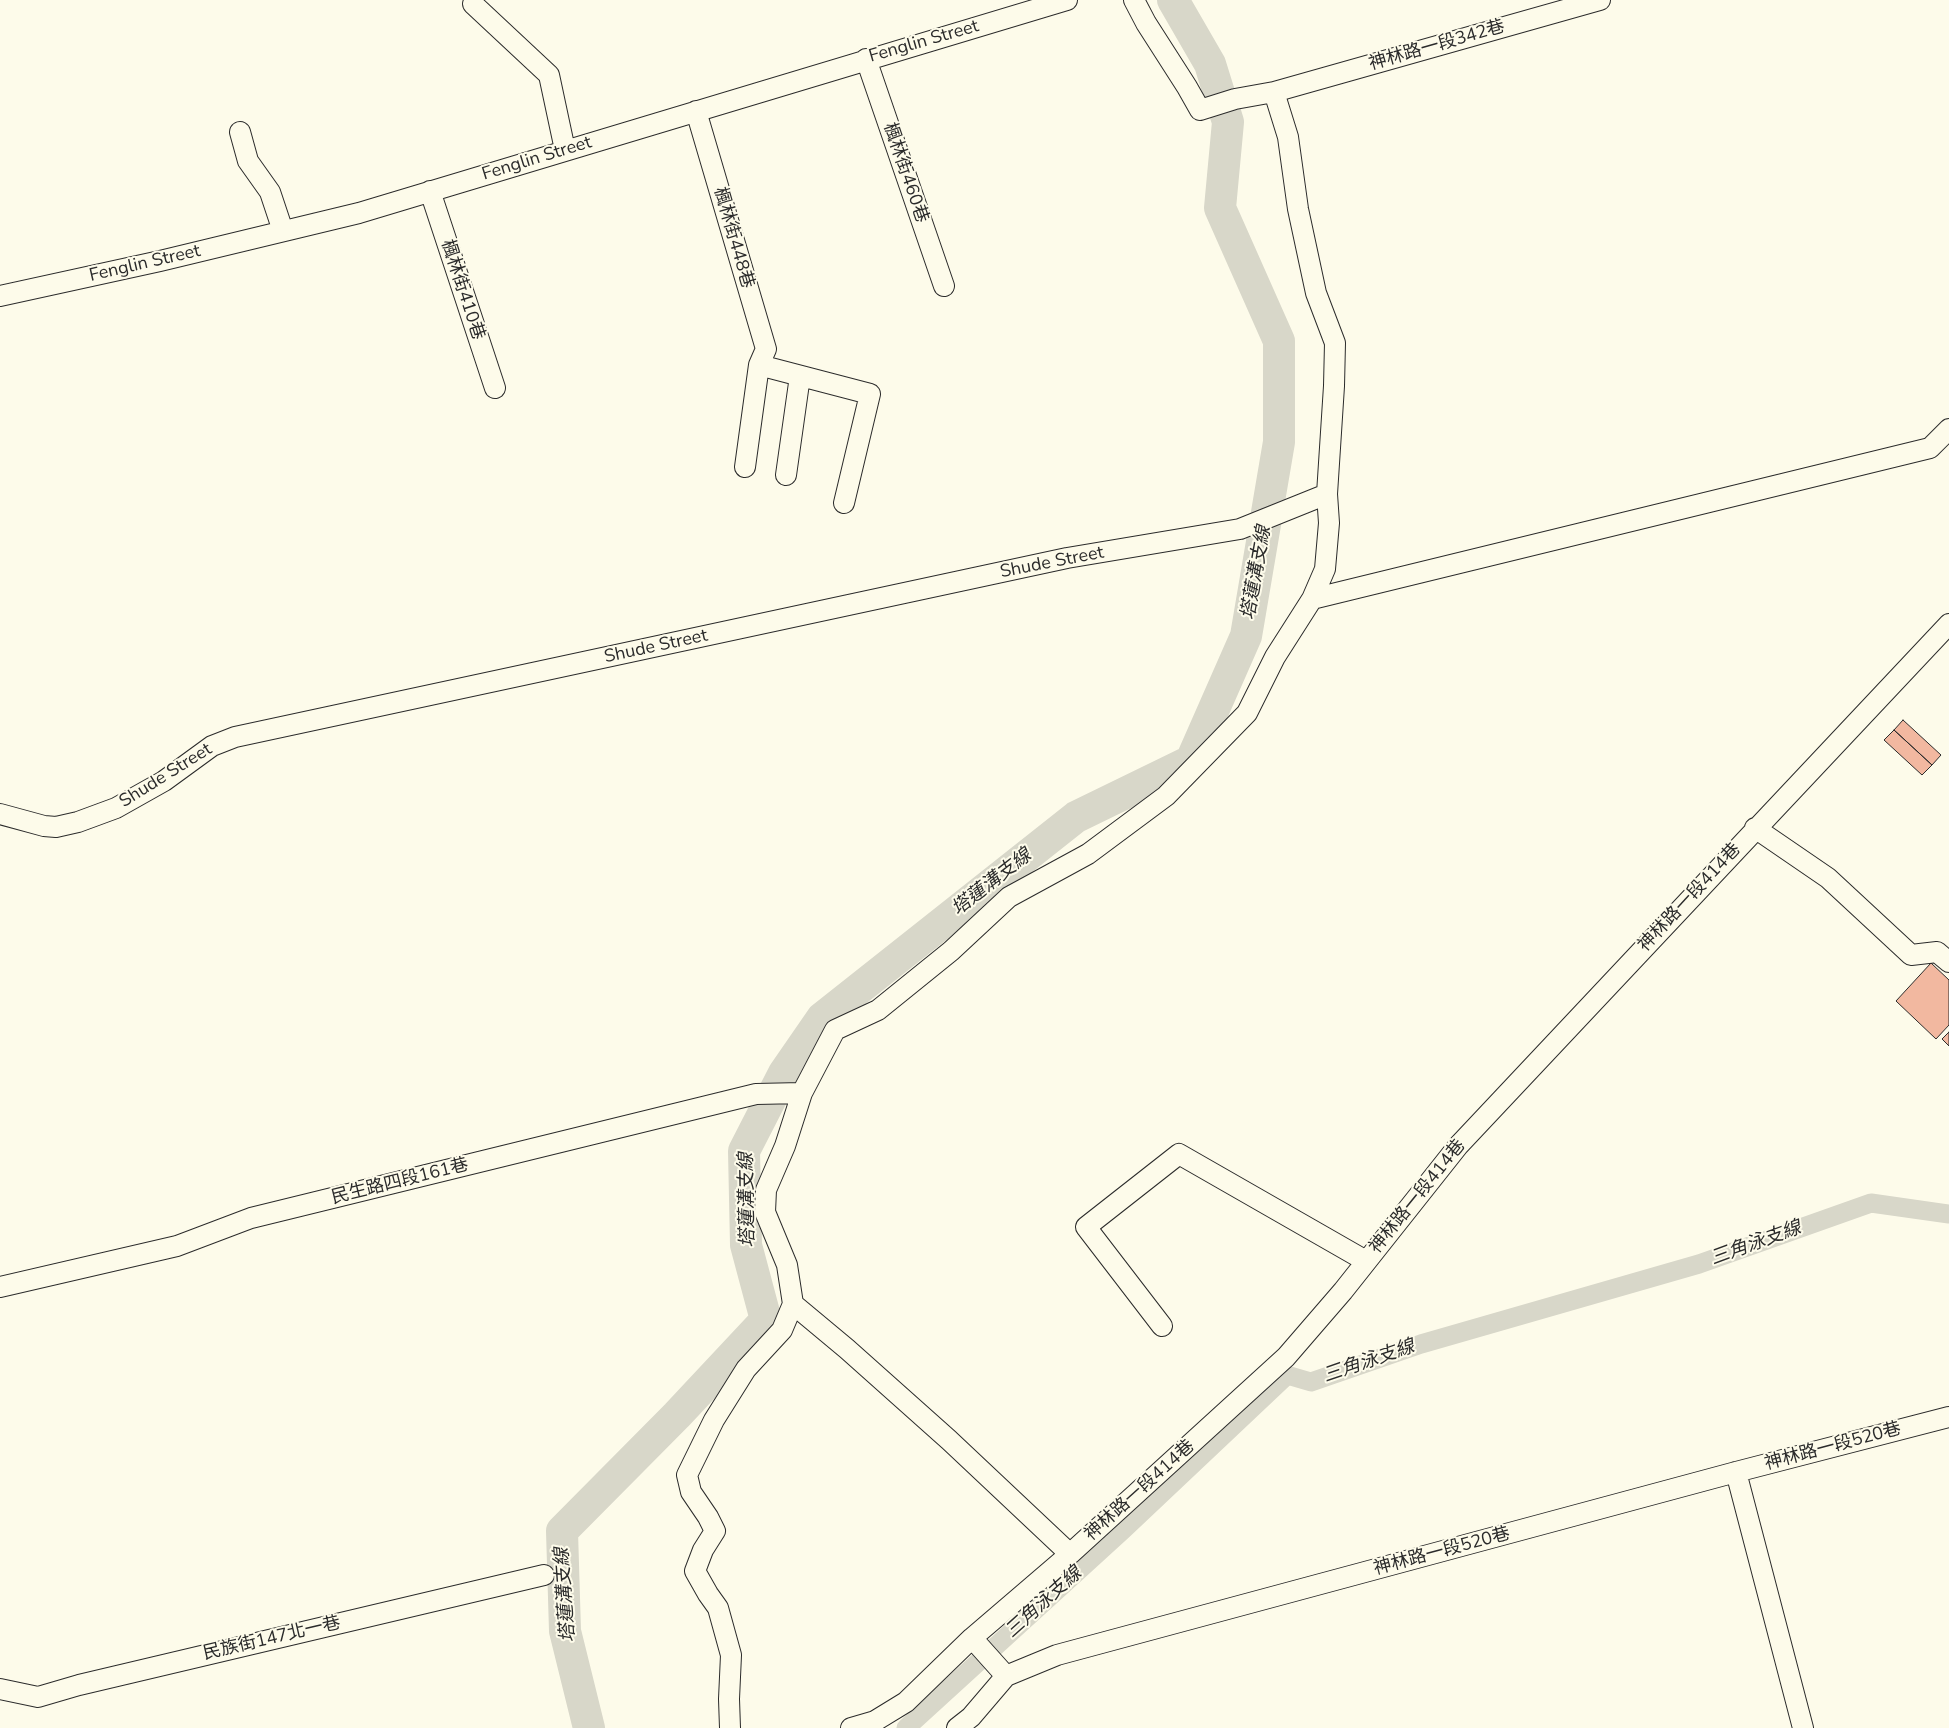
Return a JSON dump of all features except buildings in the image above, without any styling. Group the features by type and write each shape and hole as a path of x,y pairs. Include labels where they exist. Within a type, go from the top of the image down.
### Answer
{"street":[{"name":"Fenglin Street","path":"0,296 160,261 359,213 1067,0"},
{"path":"730,1728 731,1655 718,1608 695,1571 703,1550 714,1531 708,1517 691,1492 687,1475 714,1420 740,1378 782,1330 793,1304 787,1265 765,1212 766,1190 785,1146 802,1093 835,1030 878,1010 951,951 1009,897 1088,854 1166,796 1247,713 1275,657 1312,599 1325,569 1329,523 1327,494 1335,343 1316,294 1298,209 1288,137 1274,92 1235,99 1200,110 1188,87 1146,23 1134,0"},
{"name":"神林路一段342巷","path":"1274,92 1600,0"},
{"path":"473,4 549,75 565,150"},
{"name":"楓林街460巷","path":"866,59 944,286"},
{"name":"楓林街448巷","path":"696,111 766,349 759,365 745,467"},
{"path":"240,132 248,161 270,192 283,231"},
{"name":"楓林街410巷","path":"430,192 495,388"},
{"path":"759,365 870,394 844,503"},
{"path":"786,475 800,376"},
{"path":"1312,599 1930,448 1949,429"},
{"name":"Shude Street","path":"0,814 44,826 56,827 78,822 116,808 164,781 212,746 235,737 1067,558 1240,529 1327,494"},
{"name":"神林路一段414巷","path":"851,1728 875,1721 906,1702 972,1638 1070,1554 1286,1357 1343,1292 1458,1146 1755,828 1949,624"},
{"path":"1755,828 1828,878 1912,955 1937,952 1949,962"},
{"name":"民生路四段161巷","path":"0,1287 177,1246 251,1218 756,1094 802,1093"},
{"path":"1162,1326 1086,1227 1179,1154 1366,1261"},
{"path":"793,1304 847,1349 949,1440 1070,1554"},
{"name":"神林路一段520巷","path":"958,1728 971,1717 1006,1676 1057,1655 1736,1472 1949,1417"},
{"path":"1736,1472 1803,1728"},
{"name":"民族街147北一巷","path":"0,1689 38,1697 79,1685 544,1575"},
{"path":"972,1638 1006,1676"}],"waterway":[{"name":"塔蓮溝支線","path":"589,1728 565,1631 562,1531 677,1415 766,1320 746,1245 744,1151 784,1073 822,1018 1076,817 1191,761 1246,636 1279,442 1279,341 1220,208 1228,122 1210,64 1173,0"},
{"name":"三角泳支線","path":"906,1728 1123,1530 1287,1375 1311,1382 1421,1344 1699,1264 1871,1203 1949,1214"}]}
